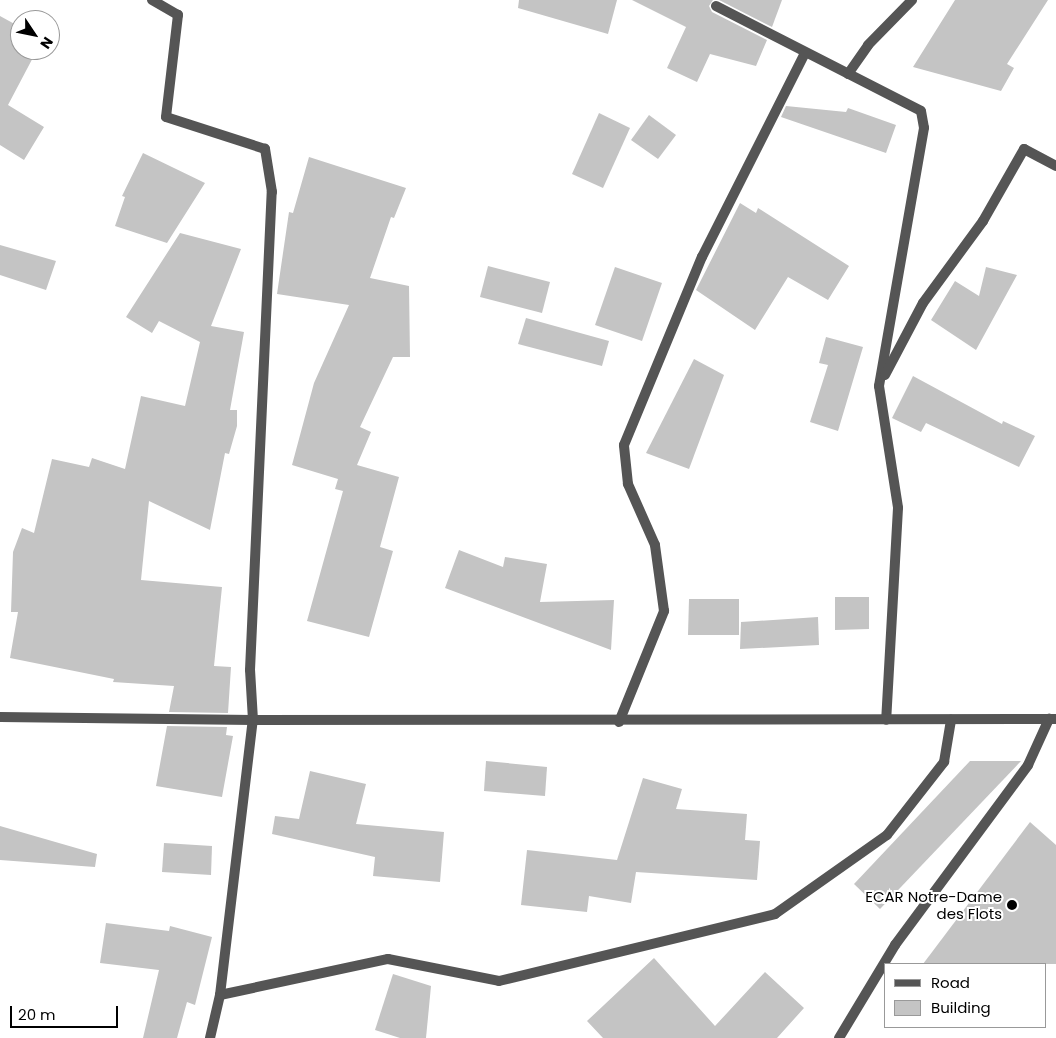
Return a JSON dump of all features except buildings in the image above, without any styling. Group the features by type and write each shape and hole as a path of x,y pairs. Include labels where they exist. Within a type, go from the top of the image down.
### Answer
{"street":[{"path":"152,0 178,15 166,117 265,148 272,192 250,670 253,720 220,995 210,1038"},
{"path":"848,74 868,45 912,0"},
{"path":"716,6 921,111 924,128 879,386 898,508 886,720"},
{"path":"619,722 664,611 654,545 628,484 624,445 702,257 805,53"},
{"path":"879,386 923,303 983,222 1024,150 1056,166"},
{"path":"0,717 619,722 1052,719 1028,765 895,945 884,963"},
{"path":"220,995 388,960 499,981 775,914 887,835 944,762 951,720"},
{"path":"839,1038 884,963"}],"place":[{"name":"ECAR Notre-Dame des Flots","path":"1012,905"}]}
